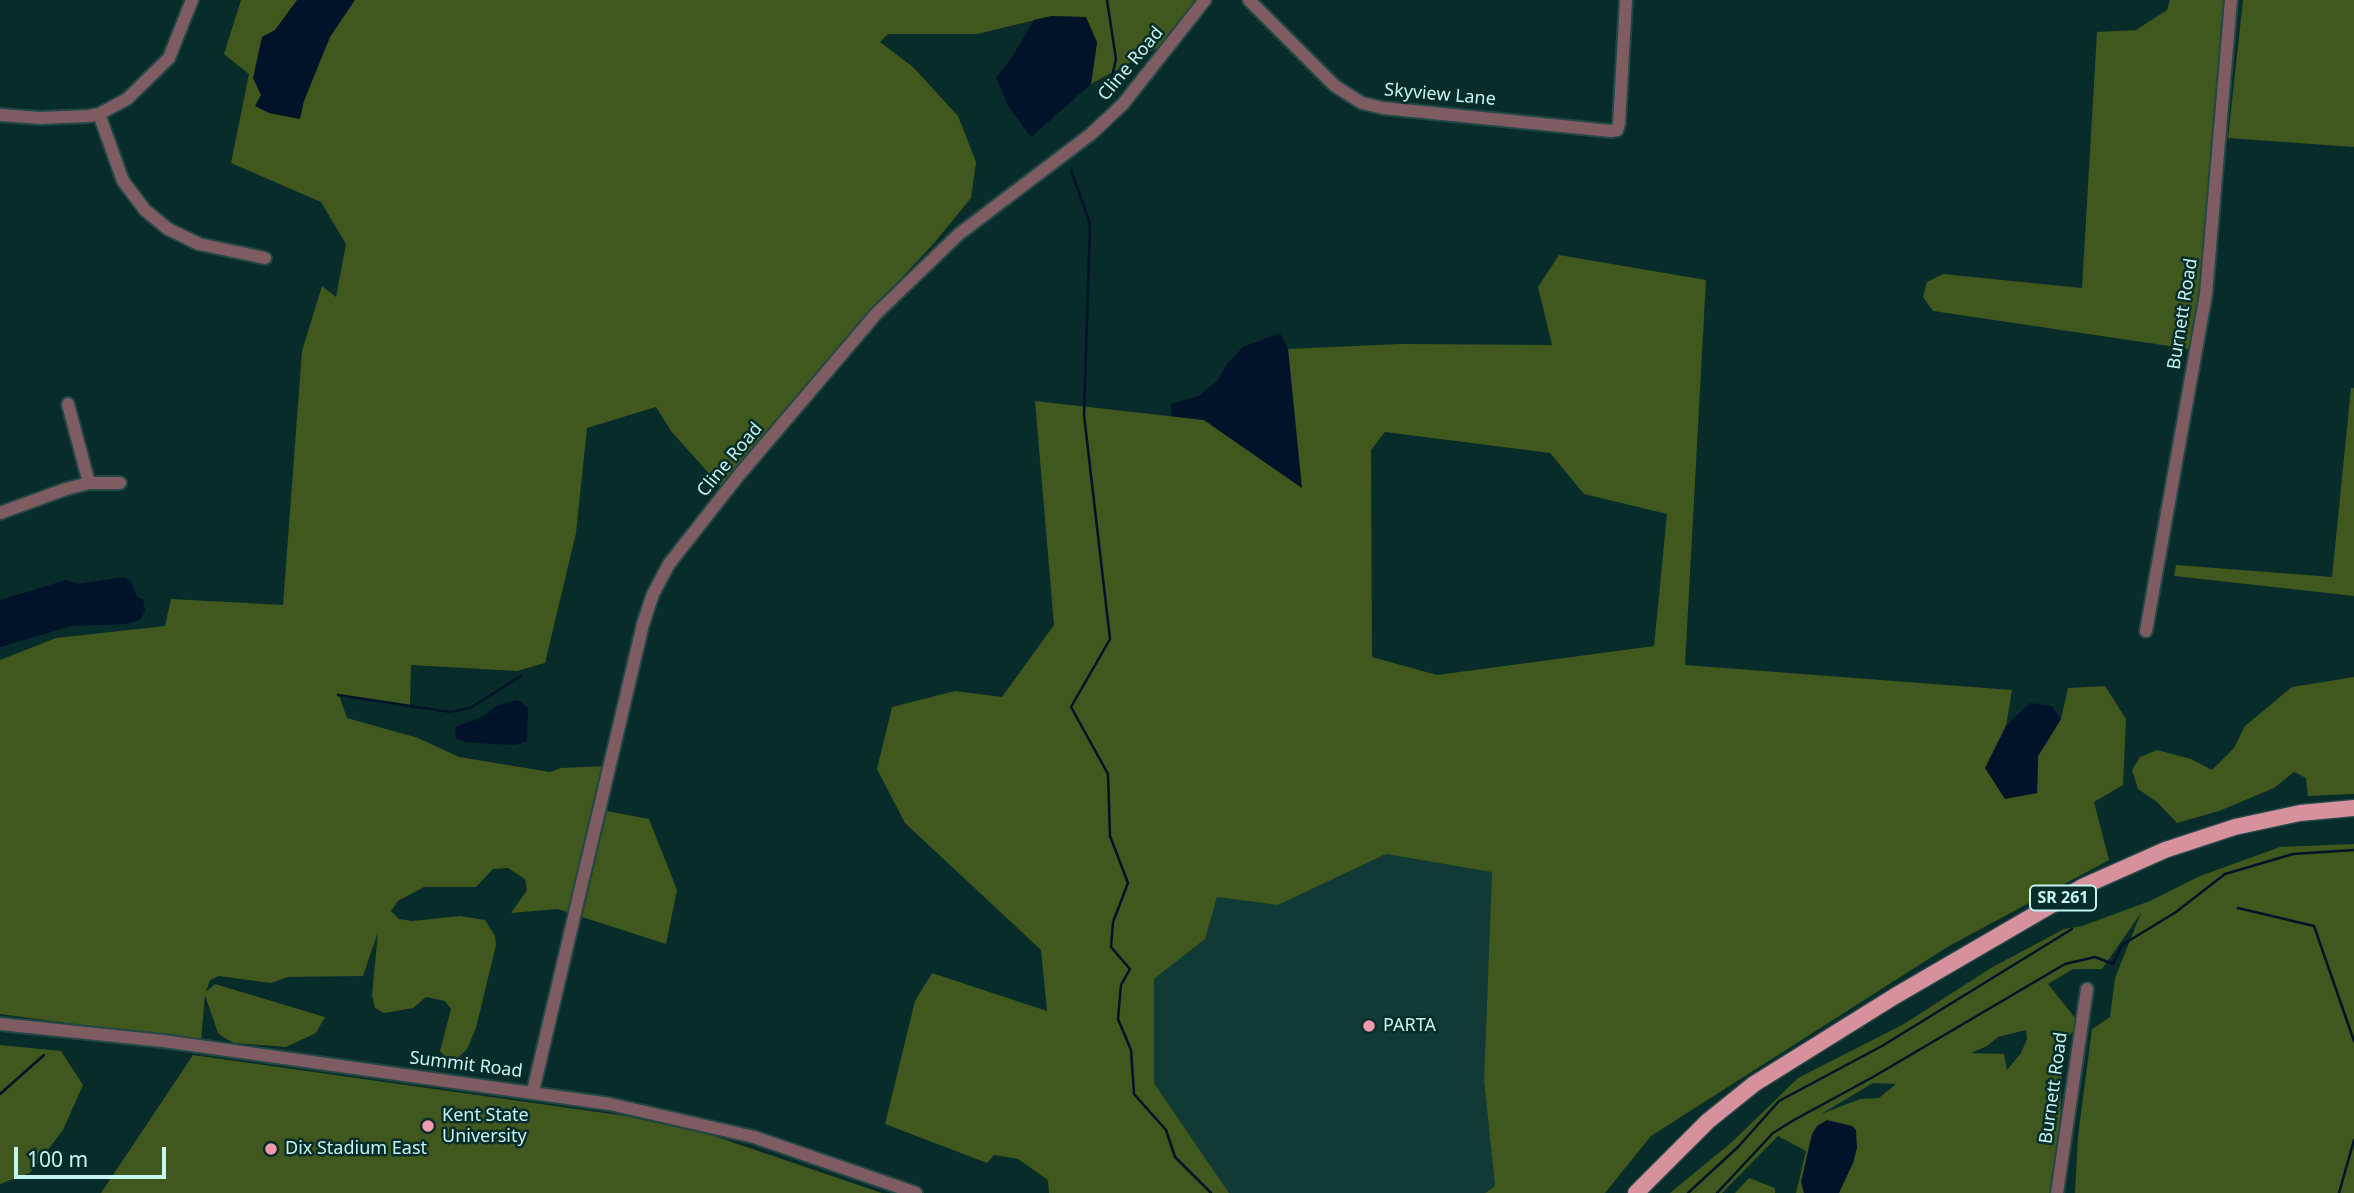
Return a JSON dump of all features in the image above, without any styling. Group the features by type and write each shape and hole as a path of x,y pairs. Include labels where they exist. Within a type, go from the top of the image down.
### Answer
{"main road":[{"name":"SR 261","path":"1636,1193 1708,1121 1773,1071 2084,886 2165,850 2235,827 2301,813 2354,808"}],"street":[{"path":"0,115 40,118 99,114 127,99 169,58 192,0"},
{"name":"Cline Road","path":"533,1091 645,617 669,564 739,475 876,314 959,234 1084,139 1123,104 1205,0"},
{"name":"Skyview Lane","path":"1249,0 1335,86 1351,98 1371,106 1611,131 1618,130 1619,124 1626,0"},
{"name":"Burnett Road","path":"2146,631 2206,294 2231,0"},
{"path":"99,114 123,181 145,210 169,229 199,244 265,258"},
{"path":"68,404 89,483"},
{"path":"0,513 89,483 120,483"},
{"name":"Burnett Road","path":"2057,1193 2087,989"},
{"name":"Summit Road","path":"0,1024 163,1041 533,1091 654,1112 729,1131 916,1193"}],"shaded area":[{"path":"297,0 355,0 330,37 304,101 300,119 269,113 255,106 261,95 253,78 262,37 275,30"},
{"path":"1052,16 1086,17 1097,42 1091,84 1031,137 1008,106 996,78 1034,20"},
{"path":"1280,333 1288,349 1302,488 1204,420 1171,416 1171,404 1199,396 1218,380 1227,364 1243,347"},
{"path":"123,577 131,581 137,597 143,599 145,611 141,619 127,624 71,626 0,647 0,600 66,580 79,584"},
{"path":"518,700 528,708 527,741 516,745 490,744 466,742 456,738 455,727 483,716 498,705"},
{"path":"2030,703 2052,706 2061,719 2038,756 2037,793 2005,799 1985,768 2006,726"},
{"path":"1386,854 1492,871 1484,1080 1495,1186 1485,1193 1229,1193 1154,1083 1154,979 1205,939 1216,897 1278,905"},
{"path":"1827,1120 1852,1126 1856,1130 1857,1148 1853,1163 1839,1193 1804,1193 1801,1182 1812,1134 1817,1126"}],"green space":[{"path":"241,0 1194,0 1177,37 1091,84 1097,42 1052,16 977,34 888,34 880,42 913,67 958,116 976,162 971,198 935,242 874,308 722,488 671,431 656,407 587,428 576,533 545,663 517,671 411,665 410,706 339,695 347,718 418,738 459,757 550,772 561,768 607,766 572,914 558,909 511,913 527,890 525,879 508,868 493,869 476,887 424,887 398,901 391,911 399,919 412,921 460,916 485,920 495,936 496,945 476,1028 467,1049 458,1058 448,1060 440,1051 451,1009 445,1001 426,997 413,1008 384,1013 375,1008 372,995 378,932 363,976 288,977 271,983 219,976 210,980 206,992 215,984 325,1017 316,1033 286,1047 235,1043 226,1039 218,1033 205,995 201,1041 0,1014 0,660 56,638 165,626 171,599 283,605 302,351 322,286 336,297 346,244 321,202 231,163 249,74 224,54"},
{"path":"2170,0 2231,0 2196,350 1933,311 1923,297 1927,282 1943,274 2082,288 2097,32 2136,30 2167,10"},
{"path":"2243,0 2354,0 2354,147 2228,138"},
{"path":"1559,255 1706,280 1685,665 2012,690 2006,726 1986,768 2037,792 2038,756 2061,719 2068,688 2105,686 2126,719 2123,785 2094,802 2109,860 1949,946 1651,1136 1605,1193 1485,1193 1495,1186 1484,1080 1492,872 1386,854 1278,905 1217,897 1205,939 1154,979 1154,1083 1229,1193 1049,1193 1048,1180 1018,1159 994,1155 987,1163 885,1124 915,1001 932,973 1047,1011 1041,950 905,823 877,769 892,707 955,691 1002,697 1054,625 1035,401 1204,420 1301,487 1288,349 1400,344 1552,345 1538,287","holes":["1385,432 1550,453 1584,494 1667,514 1654,646 1437,675 1372,657 1371,450"]},
{"path":"2351,388 2354,388 2354,596 2174,576 2176,565 2332,577"},
{"path":"2354,677 2354,794 2308,796 2306,778 2294,772 2274,788 2219,811 2177,823 2157,802 2138,789 2132,770 2140,757 2157,750 2191,759 2212,770 2234,748 2245,726 2292,687"},
{"path":"607,811 649,819 677,890 666,944 582,917"},
{"path":"2354,844 2354,1193 2075,1193 2078,1136 2092,1029 2110,1017 2115,978 2141,913 2102,969 2073,969 2048,984 2080,1024 2060,1045 2057,1058 2062,1062 2059,1158 2053,1193 1796,1193 1806,1151 1778,1136 1722,1193 1670,1193 1732,1142 1798,1078 1904,1024 1991,968 2064,929 2082,926 2150,901 2200,876 2280,847","holes":["2026,1030 2027,1039 2021,1053 2007,1070 2004,1054 1971,1053 1987,1046 1998,1037","1873,1083 1896,1084 1879,1098 1860,1099 1821,1114"]},
{"path":"0,1045 61,1051 83,1085 63,1130 30,1173 0,1184"},
{"name":"Kent State University","path":"193,1055 626,1116 711,1135 882,1193 101,1193"},
{"path":"1749,1178 1775,1188 1775,1193 1735,1193"}],"waterway":[{"path":"1107,0 1116,59 1111,82"},
{"path":"1071,170 1090,224 1084,415 1110,639 1071,707 1108,774 1110,836 1128,883 1113,922 1111,947 1130,969 1121,985 1118,1019 1131,1050 1134,1094 1166,1130 1175,1157 1211,1193"},
{"path":"338,695 450,712 470,708 521,676"},
{"path":"1717,1193 1773,1133 2065,964 2095,957 2113,964 2122,945 2176,912 2225,874 2293,854 2354,850"},
{"path":"2238,908 2314,926 2354,1041"},
{"path":"1688,1193 1738,1147 1779,1101 1882,1046 2072,929"},
{"path":"0,1094 44,1055"},
{"path":"2339,1193 2354,1140"}],"place":[{"name":"PARTA","path":"1369,1026"},
{"name":"Kent State University","path":"428,1126"},
{"name":"Dix Stadium East","path":"271,1149"}]}
